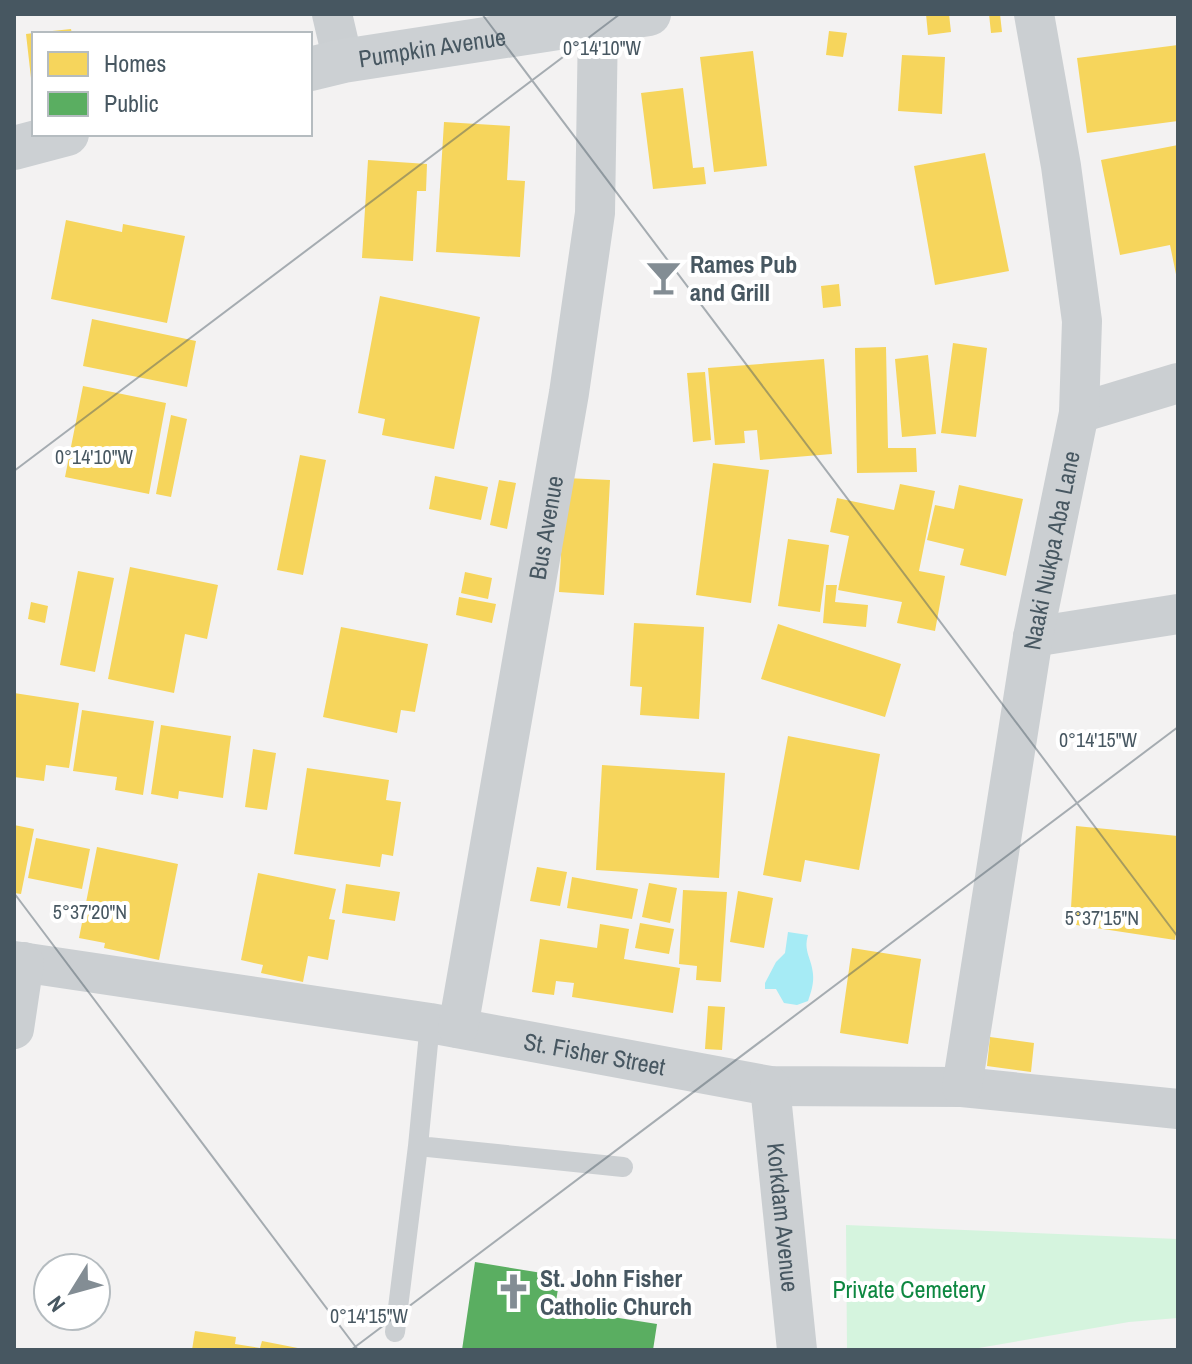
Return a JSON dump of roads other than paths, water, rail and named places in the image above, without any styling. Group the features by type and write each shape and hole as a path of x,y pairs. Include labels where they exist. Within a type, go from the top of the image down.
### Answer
{"street":[{"path":"326,65 332,14"},
{"name":"Pumpkin Avenue","path":"326,65 649,14"},
{"name":"Naaki Nukpa Aba Lane","path":"962,1087 1033,637 1079,413 1082,321 1061,166 1034,14"},
{"name":"Bus Avenue","path":"444,1025 569,393 595,213 598,23"},
{"path":"14,148 59,136"},
{"path":"1079,413 1178,383"},
{"path":"1033,637 1178,614"},
{"path":"14,1029 19,961"},
{"name":"St. Fisher Street","path":"19,961 444,1025 770,1086 962,1087 1178,1109"},
{"name":"Korkdam Avenue","path":"770,1086 797,1350"}],"lane":[{"path":"395,1332 418,1146 444,1025"},
{"path":"418,1146 623,1167"}],"water":[{"path":"788,932 808,935 807,950 813,974 808,1001 797,1005 784,1003 776,989 765,989 776,962 785,953"}],"place":[{"name":"Rames Pub and Grill","path":"664,278"},
{"name":"St. John Fisher Catholic Church","path":"514,1292"}],"park label":[{"name":"Private Cemetery","path":"909,1289"}]}
